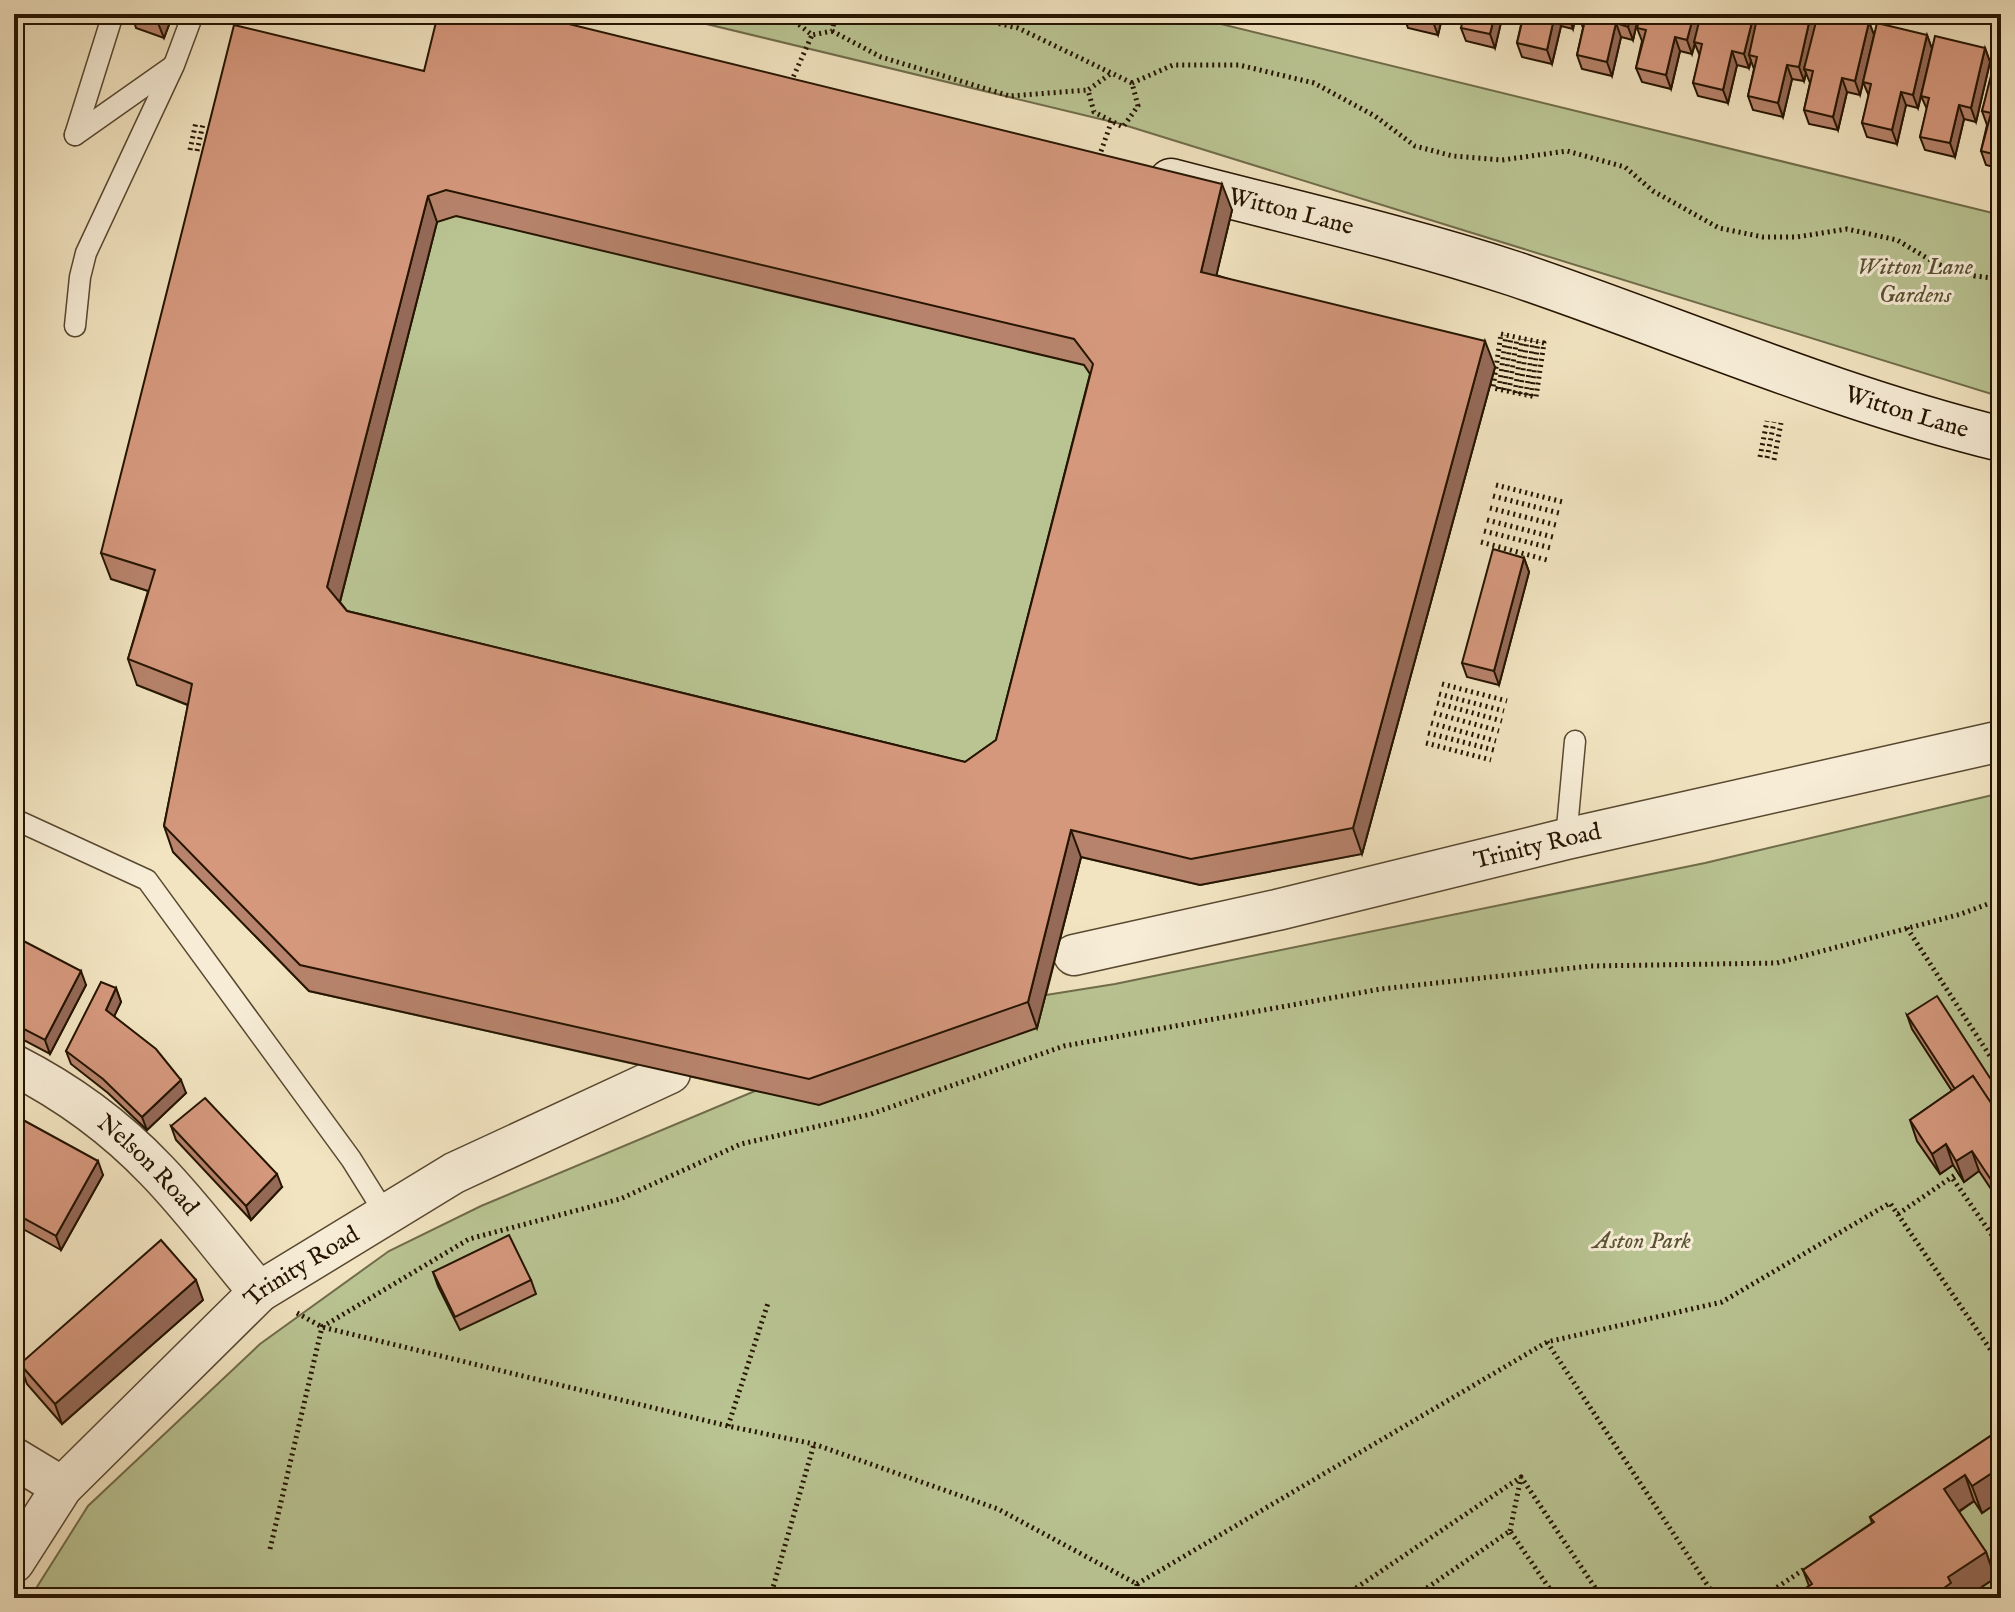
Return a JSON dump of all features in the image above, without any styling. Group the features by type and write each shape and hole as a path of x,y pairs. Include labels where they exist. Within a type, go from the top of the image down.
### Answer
{"main road":[{"name":"Witton Lane","path":"1097,162 1350,227 1512,273 1805,381 1884,407 2001,439"}],"street":[{"name":"Trinity Road","path":"1074,955 2001,741"},
{"name":"Nelson Road","path":"14,1065 46,1081 107,1124 157,1171 259,1292"},
{"name":"Trinity Road","path":"14,1562 62,1487 259,1292 454,1173 670,1073"},
{"path":"14,1458 62,1487"}],"lane":[{"path":"113,14 75,135 177,58"},
{"path":"75,326 86,253 177,58 193,14"},
{"path":"1566,839 1575,741"},
{"path":"14,819 147,880 351,1159 386,1215"}],"path":[{"path":"800,14 797,23 812,35 832,31 881,57 1010,96 1088,90 1113,72"},
{"path":"832,31 836,14"},
{"path":"958,14 1018,28 1113,72 1132,83 1138,106 1123,127 1094,112 1088,90"},
{"path":"787,90 812,35"},
{"path":"1132,83 1173,65 1239,65 1314,83 1375,116 1415,146 1453,156 1502,160 1567,151 1625,167 1653,191 1719,228 1763,237 1797,237 1847,229 1897,240 1937,264 1975,276 2001,279"},
{"path":"1097,162 1112,120"},
{"path":"197,152 203,124 197,152"},
{"path":"1515,393 1493,388 1501,334 1522,339"},
{"path":"1515,393 1522,339"},
{"path":"1515,393 1522,339"},
{"path":"1515,393 1522,339"},
{"path":"1767,458 1774,422 1767,458"},
{"path":"1496,485 1563,502"},
{"path":"1493,496 1559,513"},
{"path":"1490,508 1556,525"},
{"path":"1487,520 1553,537"},
{"path":"1484,531 1551,548"},
{"path":"1481,542 1547,560"},
{"path":"1442,684 1507,701"},
{"path":"1439,694 1504,711"},
{"path":"1437,703 1502,721"},
{"path":"1434,713 1499,731"},
{"path":"1431,723 1496,741"},
{"path":"1428,733 1494,750"},
{"path":"1426,743 1491,760"},
{"path":"270,1549 322,1327 469,1239 620,1199 741,1144 871,1114 1064,1046 1396,987 1591,966 1777,963 1961,914 2001,899"},
{"path":"1907,928 2001,1073"},
{"path":"1898,1214 1958,1173"},
{"path":"1953,1179 2001,1248"},
{"path":"1137,1584 1547,1342 1722,1302 1890,1203 2001,1365"},
{"path":"728,1426 768,1303"},
{"path":"322,1327 814,1444 998,1509 1137,1584"},
{"path":"1547,1342 1716,1598"},
{"path":"770,1598 814,1444"},
{"path":"1412,1598 1510,1531 1521,1477"},
{"path":"1341,1598 1521,1477"},
{"path":"1521,1477 1602,1598"},
{"path":"1510,1531 1556,1598"},
{"path":"1767,1594 1819,1560"},
{"path":"1136,1598 1137,1584"}],"green space":[{"name":"Witton Lane Gardens","path":"665,14 1180,14 2001,215 2001,397 1121,124"},
{"name":"Aston Park","path":"210,188 1232,210 1211,297 1495,367 1362,854 1200,885 1081,857 1046,995 1115,984 1705,863 2001,793 2001,1598 30,1598 88,1506 260,1344 389,1251 481,1206 755,1091 309,991 173,852 202,711 137,685 164,596 111,579"}],"building":[{"path":"438,14 528,14 1222,184 1201,272 1485,341 1353,828 1191,859 1071,830 1028,1002 809,1079 300,965 164,826 192,684 128,659 155,570 101,553 234,25 424,71","holes":["446,190 1074,339 1093,364 996,740 965,762 347,611 327,587 428,196"]},
{"path":"1403,14 1435,14 1433,22"},
{"path":"1464,14 1495,14 1490,34 1461,28"},
{"path":"1524,14 1555,14 1547,50 1517,43"},
{"path":"1578,14 1631,14 1628,27 1616,23 1607,62 1577,55 1586,16"},
{"path":"1641,14 1694,14 1687,40 1675,37 1666,75 1636,68 1646,30 1637,28"},
{"path":"1701,14 1754,14 1744,54 1732,51 1723,90 1693,83 1702,44 1694,42"},
{"path":"1758,14 1811,14 1799,67 1787,65 1778,103 1748,96 1757,57 1749,55"},
{"path":"1818,14 1836,14 1869,22 1855,81 1842,78 1833,117 1804,110 1813,71 1804,69"},
{"path":"1877,23 1927,35 1913,95 1901,92 1892,130 1862,123 1871,84 1863,82"},
{"path":"1935,36 1985,48 1971,108 1959,105 1950,143 1920,137 1929,98 1921,96"},
{"path":"1997,52 2001,53 2001,156 1981,151 1991,113 1982,111"},
{"path":"1493,549 1524,558 1494,671 1462,663"},
{"path":"14,936 81,971 45,1040 14,1024"},
{"path":"101,982 116,988 106,1010 156,1049 181,1080 142,1117 103,1079 66,1051"},
{"path":"1937,996 2001,1095 2001,1115 1973,1076 1955,1089 1907,1015"},
{"path":"1973,1076 2001,1118 2001,1195 1972,1151 1956,1161 1946,1144 1932,1154 1910,1120"},
{"path":"205,1098 277,1174 246,1206 171,1126"},
{"path":"14,1115 98,1161 56,1236 14,1213"},
{"path":"509,1235 531,1280 455,1317 433,1272"},
{"path":"161,1240 196,1280 55,1404 20,1364"},
{"path":"2001,1429 2001,1467 1972,1486 1965,1475 1944,1489 1986,1552 1948,1577 1951,1583 1931,1597 1926,1589 1913,1598 1791,1598 1812,1584 1803,1570 1874,1522 1870,1517"}]}
